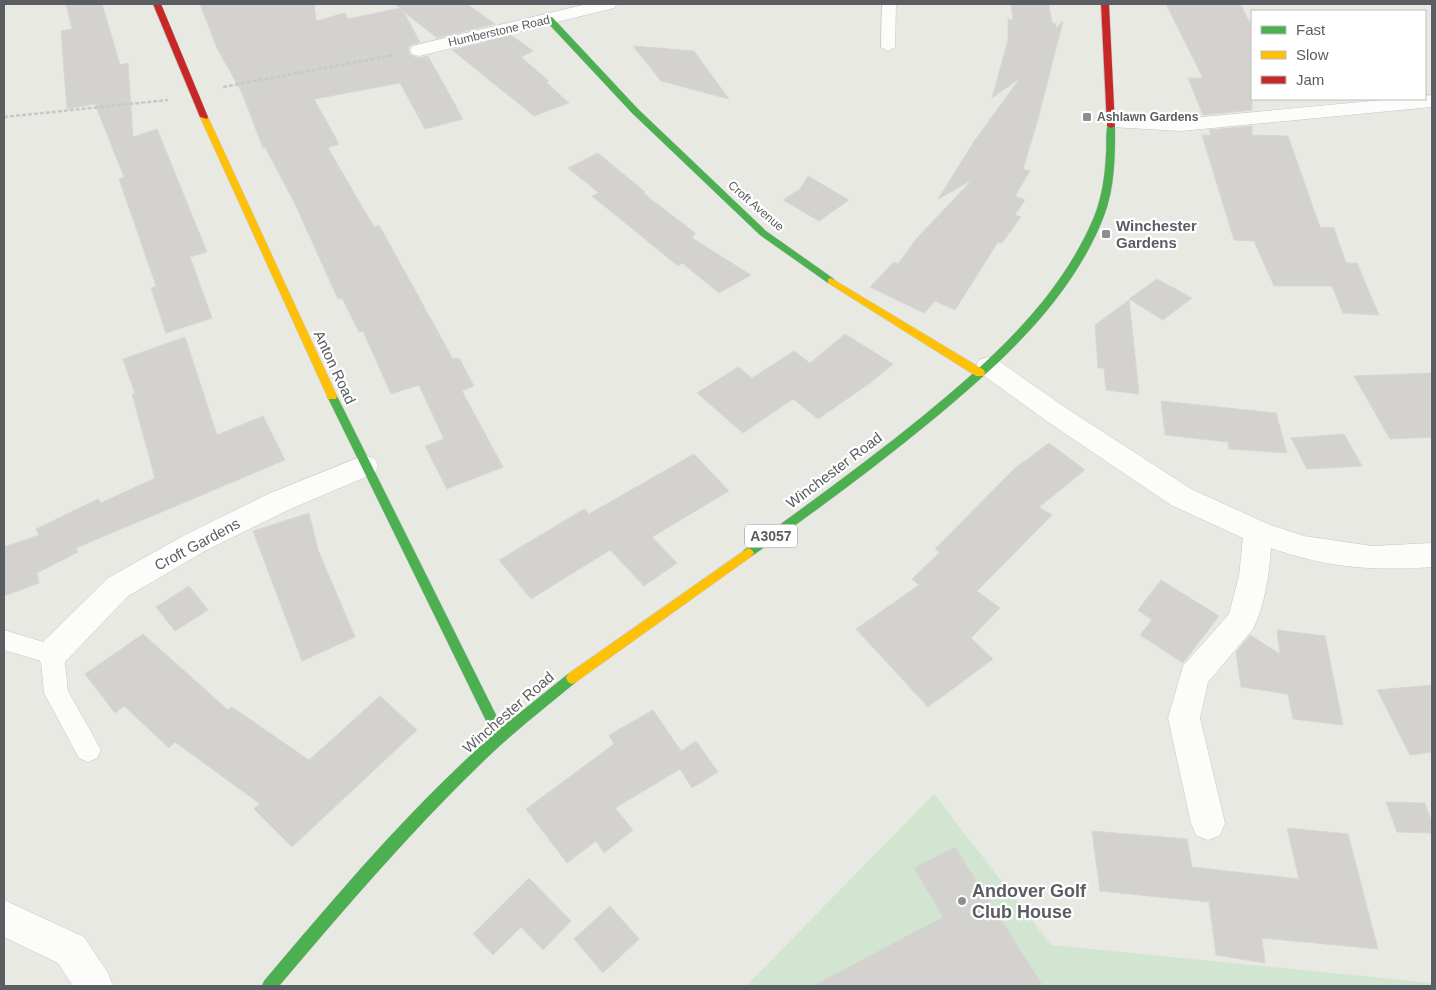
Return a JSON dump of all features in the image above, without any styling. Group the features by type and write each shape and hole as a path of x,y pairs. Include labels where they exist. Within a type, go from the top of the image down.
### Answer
{"street":[{"name":"Anton Road","path":"157,4 194,96 365,466 500,736"},
{"name":"Humberstone Road","path":"419,50 608,4"},
{"name":"Winchester Road","path":"269,986 400,835 500,736 571,678 847,481 929,418 984,370 1032,322 1062,282 1089,236 1100,214 1105,194 1111,121 1105,4"},
{"name":"Croft Avenue","path":"549,19 635,111 764,233 820,274 984,370"},
{"path":"1111,121 1181,125 1432,101"},
{"path":"984,370 1057,415 1181,498 1258,532 1304,548 1372,558 1432,555"},
{"name":"Croft Gardens","path":"52,654 118,587 212,534 278,502 365,466"},
{"path":"1208,824 1184,718 1194,676 1242,620 1254,576 1258,532"},
{"path":"4,918 71,950 95,986"}],"lane":[{"path":"888,47 889,4"},
{"path":"4,640 52,654 56,693 88,750"}],"green space":[{"path":"934,794 1051,945 1432,983 1432,986 746,986"}],"building":[{"path":"66,4 102,4 120,65 128,63 133,137 157,129 207,252 190,257 212,318 166,333 151,288 156,286 119,179 124,177 95,104 67,109 61,31 72,29"},
{"path":"200,4 314,4 316,21 345,13 348,19 400,8 394,4 467,4 495,24 437,38 403,11 420,42 410,45 408,49 410,55 418,58 428,56 463,119 425,129 400,83 314,99 339,144 328,148 374,227 379,225 453,359 459,358 474,386 462,391 503,467 447,489 425,446 444,439 419,385 391,394 363,331 359,332 342,298 338,299 295,204 265,147 263,148 242,93 217,48"},
{"path":"1011,4 1049,5 1052,23 1055,23 1056,28 1063,21 1023,169 1030,171 1015,196 1025,200 1015,215 1021,217 1002,243 998,242 955,310 935,301 924,313 870,287 894,262 898,264 917,238 972,180 938,199 975,140 1020,78 992,98 1008,40 1008,19 1013,20"},
{"path":"1166,4 1240,4 1251,25 1252,110 1203,115 1188,78 1203,78"},
{"path":"511,35 533,51 521,57 549,81 546,82 569,103 534,116 452,50"},
{"path":"633,46 694,51 729,99 661,81"},
{"path":"1252,126 1252,135 1288,136 1320,227 1334,228 1346,263 1357,263 1379,315 1343,313 1332,286 1274,286 1254,241 1234,240 1202,135 1211,135 1209,130"},
{"path":"598,153 645,192 643,193 695,233 692,238 751,275 719,293 682,263 678,266 592,196 599,193 568,168"},
{"path":"808,176 849,200 819,221 783,200 800,189"},
{"path":"1157,279 1192,298 1163,320 1129,299"},
{"path":"1129,300 1139,394 1106,390 1104,368 1098,368 1095,325"},
{"path":"845,334 893,364 870,383 818,419 793,399 743,433 697,393 738,367 752,378 794,351 810,363"},
{"path":"185,337 217,435 263,416 285,460 76,548 78,552 37,573 39,583 4,596 4,547 39,535 36,529 98,499 101,503 155,478 132,394 135,394 123,359"},
{"path":"1432,373 1432,437 1390,439 1354,376"},
{"path":"1161,401 1276,413 1287,453 1229,449 1228,442 1165,435"},
{"path":"1344,434 1362,466 1307,469 1291,438"},
{"path":"1049,443 1085,470 1039,507 1052,515 977,591 1000,608 971,638 993,659 928,707 856,629 919,585 912,579 940,552 935,549 1014,469"},
{"path":"694,454 729,491 652,537 677,563 644,586 610,550 531,599 499,560 584,509 589,514"},
{"path":"309,513 318,550 355,637 302,661 253,531"},
{"path":"1161,580 1219,616 1183,663 1140,635 1152,620 1138,610"},
{"path":"189,586 208,610 175,631 156,607"},
{"path":"1277,630 1325,636 1343,725 1293,719 1288,694 1241,687 1236,652 1250,635 1280,654"},
{"path":"143,634 228,710 232,707 309,760 380,696 417,730 292,847 254,809 260,804 175,742 169,748 124,706 115,713 85,674"},
{"path":"1432,685 1432,752 1410,755 1377,690"},
{"path":"653,710 681,751 696,741 718,772 692,788 680,769 615,808 633,830 604,853 596,841 567,863 526,809 614,744 609,735"},
{"path":"1386,802 1425,803 1432,823 1432,833 1397,832"},
{"path":"1287,828 1348,834 1378,949 1262,938 1265,963 1216,955 1209,902 1100,891 1092,831 1187,839 1192,867 1299,879"},
{"name":"Andover Golf Club House","path":"955,847 1043,986 813,986 943,917 914,868"},
{"path":"529,878 571,921 543,950 521,927 493,955 473,934"},
{"path":"610,906 639,939 603,973 574,939"}],"traffic: fast":[{"path":"549,19 635,111 763,233 831,281"},
{"path":"748,553 846,482 918,426 1011,344 1032,321 1070,272 1086,245 1099,216 1108,183 1111,126"},
{"path":"332,396 500,736"},
{"path":"269,986 412,823 489,747 572,678"}],"traffic: slow":[{"path":"204,117 332,396"},
{"path":"831,281 980,373"},
{"path":"572,678 748,553"}],"traffic: jam":[{"path":"157,4 204,117"},
{"path":"1105,4 1111,126"}],"place":[{"name":"Ashlawn Gardens","path":"1087,117"},
{"name":"Winchester Gardens","path":"1106,234"},
{"name":"Andover Golf Club House","path":"962,901"}]}
